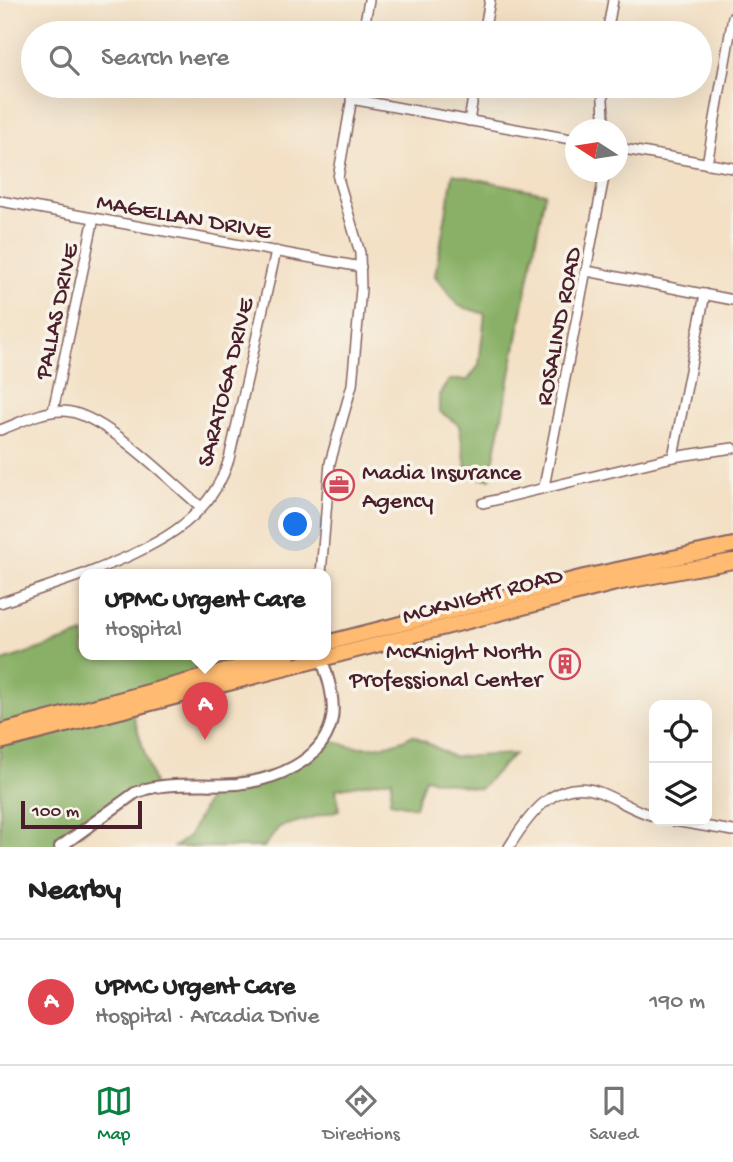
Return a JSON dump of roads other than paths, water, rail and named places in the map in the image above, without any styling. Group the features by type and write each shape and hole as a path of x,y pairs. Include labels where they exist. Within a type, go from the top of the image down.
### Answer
{"highway":[{"name":"MCKNIGHT ROAD","path":"331,642 584,577 733,545"},
{"name":"MCKNIGHT ROAD","path":"331,654 616,583 733,561"},
{"path":"0,732 267,660"},
{"name":"MCKNIGHT ROAD","path":"0,742 307,660"}],"street":[{"path":"365,21 369,0"},
{"path":"486,21 490,0"},
{"path":"609,21 613,0"},
{"path":"707,164 733,17"},
{"path":"469,121 473,98"},
{"path":"603,98 605,119"},
{"path":"321,569 330,463 354,374 361,267 353,227 338,188 351,99 565,138"},
{"path":"628,150 733,169"},
{"name":"ROSALIND ROAD","path":"544,487 603,182"},
{"name":"MAGELLAN DRIVE","path":"0,201 361,267"},
{"name":"PALLAS DRIVE","path":"53,411 94,218"},
{"name":"SARATOGA DRIVE","path":"97,569 162,542 201,507 215,490 229,458 276,251"},
{"path":"587,271 733,300"},
{"path":"673,457 705,294"},
{"path":"0,430 53,411 75,412 98,421 201,507"},
{"path":"483,503 673,457 733,448"},
{"name":"SARATOGA DRIVE","path":"0,603 79,576"},
{"path":"60,847 135,793 155,787 236,784 273,776 306,759 325,737 324,696 318,660"},
{"path":"509,847 536,808 567,791 597,791 649,814"},
{"path":"704,826 733,831"}],"place":[{"name":"Madia Insurance Agency","path":"339,485"},
{"name":"McKnight North Professional Center","path":"565,664"},
{"name":"UPMC Urgent Care","path":"205,740"}]}
